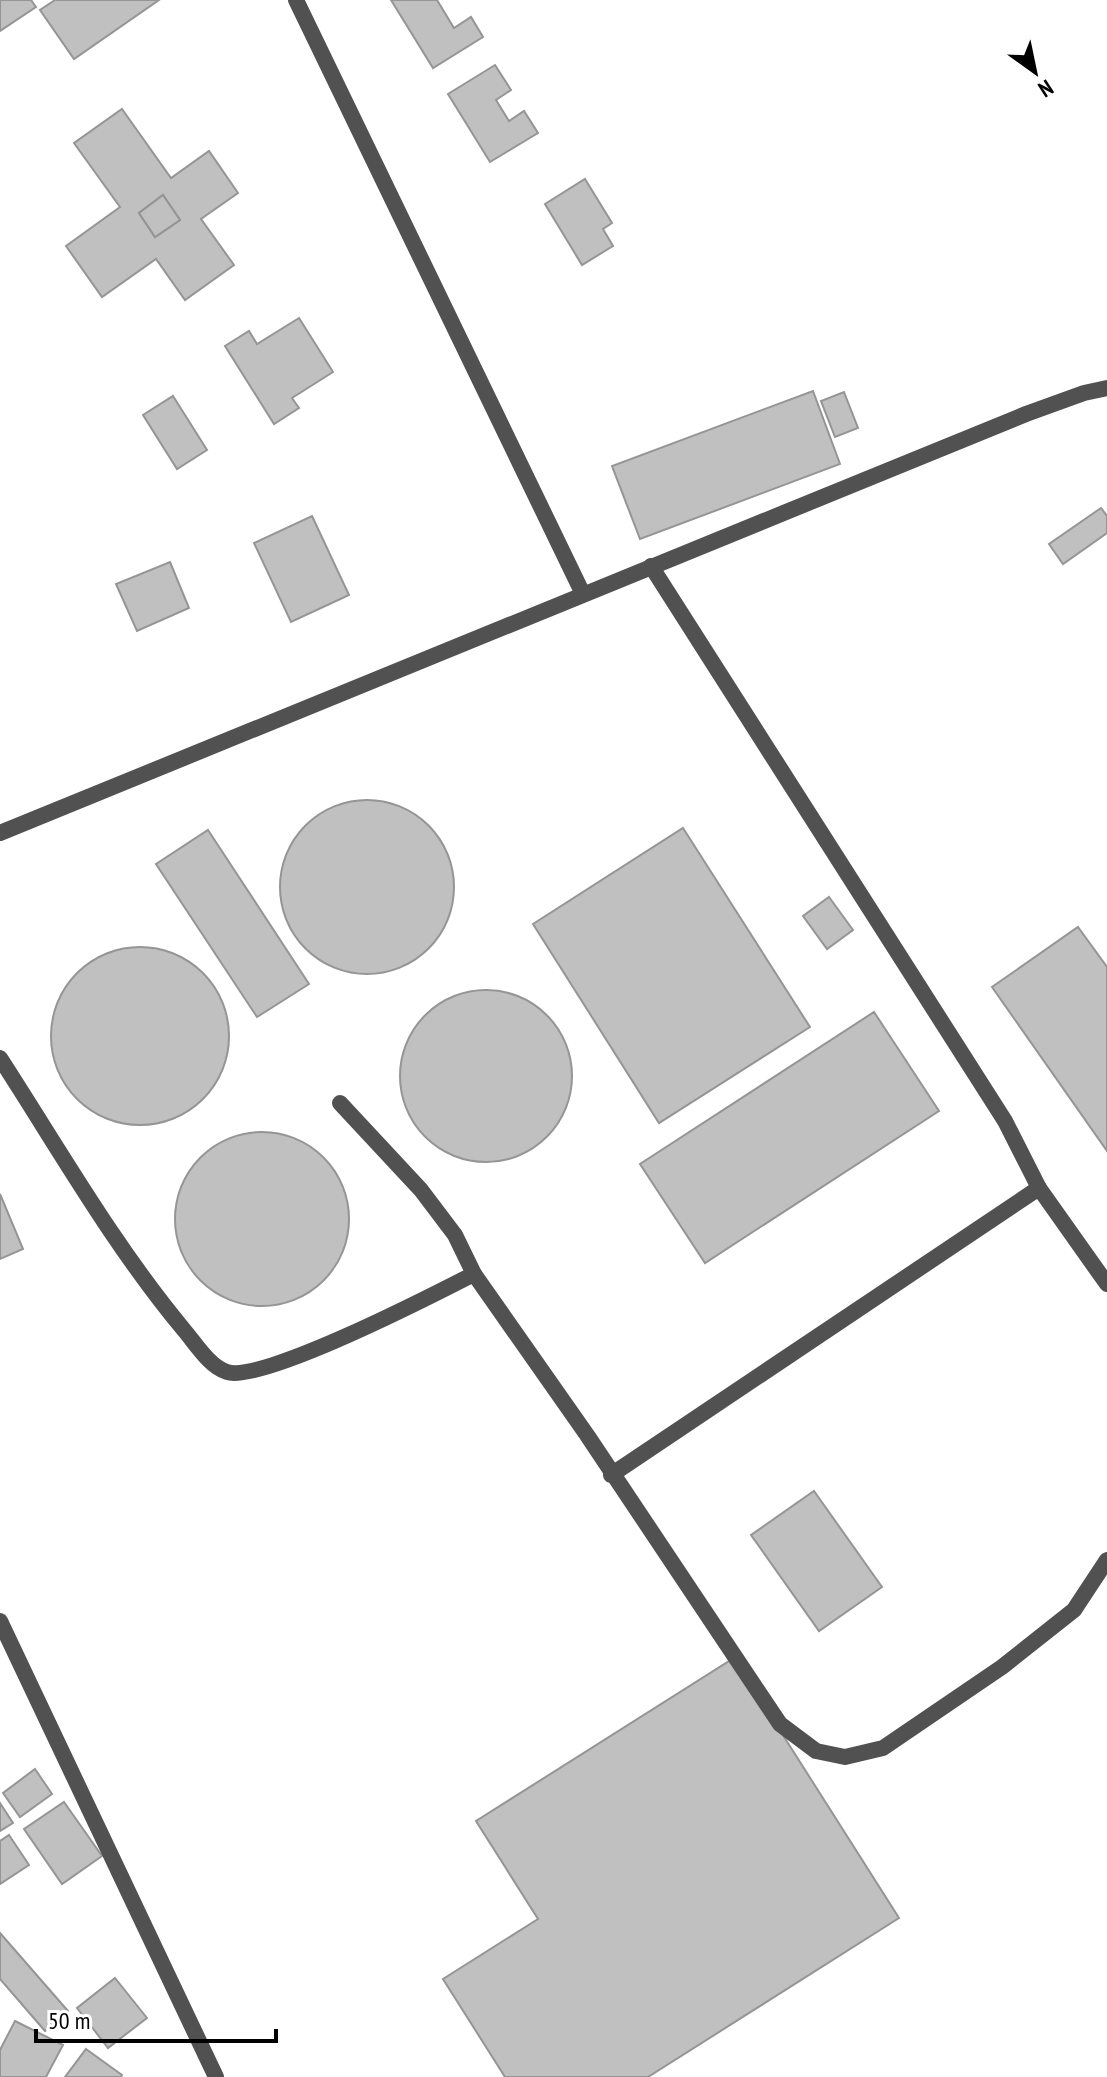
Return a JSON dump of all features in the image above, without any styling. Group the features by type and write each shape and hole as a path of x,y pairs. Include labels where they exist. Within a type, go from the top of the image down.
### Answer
{"street":[{"path":"296,0 583,594"},
{"path":"0,833 1026,414 1107,388"},
{"path":"651,566 1005,1121 1039,1188 1107,1284"},
{"path":"0,1058 149,1288 206,1356 228,1372 255,1372 288,1361 429,1298 474,1274"},
{"path":"340,1103 421,1190 455,1235 474,1274 587,1435 780,1724 816,1751 845,1757 883,1748 1002,1667 1074,1610 1107,1560"},
{"path":"611,1475 1039,1188"},
{"path":"0,1621 216,2077"}],"building":[{"path":"0,0 31,0 36,7 0,31"},
{"path":"55,0 159,0 74,59 40,10"},
{"path":"391,0 437,0 454,28 471,17 483,37 433,68"},
{"path":"495,65 511,90 496,100 509,121 524,111 538,133 490,162 448,94"},
{"path":"122,109 171,178 209,151 238,193 201,219 234,265 185,300 156,259 102,297 66,246 120,207 74,143","holes":["163,195 180,220 155,237 139,213"]},
{"path":"585,179 612,223 603,229 613,246 582,265 545,204"},
{"path":"163,195 180,220 155,237 139,213"},
{"path":"299,318 333,372 292,398 299,408 274,424 225,346 249,331 257,344"},
{"path":"813,391 840,464 640,539 612,466"},
{"path":"844,392 858,428 835,437 821,401"},
{"path":"173,396 207,450 177,469 143,415"},
{"path":"1101,508 1107,516 1107,533 1063,564 1049,544"},
{"path":"312,516 349,595 291,622 254,543"},
{"path":"170,562 189,608 137,631 116,584"},
{"path":"367,800 400,806 429,825 448,854 454,887 448,920 429,949 400,968 367,974 334,968 305,949 286,920 280,887 286,854 305,825 334,806"},
{"path":"683,828 810,1027 659,1123 533,924"},
{"path":"208,830 309,984 257,1017 156,864"},
{"path":"829,897 853,930 827,949 803,916"},
{"path":"1078,927 1107,967 1107,1151 992,987"},
{"path":"140,947 174,954 203,973 222,1002 229,1036 222,1070 203,1099 174,1118 140,1125 106,1118 77,1099 58,1070 51,1036 58,1002 77,973 106,954"},
{"path":"486,990 519,996 547,1015 566,1043 572,1076 566,1109 547,1137 519,1156 486,1162 453,1156 425,1137 406,1109 400,1076 406,1043 425,1015 453,996"},
{"path":"874,1012 939,1111 705,1263 640,1164"},
{"path":"262,1132 295,1139 324,1157 342,1186 349,1219 342,1252 324,1281 295,1299 262,1306 229,1299 200,1281 182,1252 175,1219 182,1186 200,1157 229,1139"},
{"path":"0,1194 23,1249 0,1259"},
{"path":"814,1491 882,1587 819,1631 751,1535"},
{"path":"734,1658 899,1918 648,2077 505,2077 443,1979 538,1919 476,1821"},
{"path":"35,1769 52,1794 20,1817 3,1793"},
{"path":"64,1802 102,1856 62,1884 24,1829"},
{"path":"0,1803 13,1823 0,1831"},
{"path":"9,1835 29,1865 0,1884 0,1841"},
{"path":"0,1933 68,2011 45,2031 0,1979"},
{"path":"115,1978 147,2018 108,2048 77,2008"},
{"path":"15,2021 63,2045 46,2077 0,2077 0,2050"},
{"path":"86,2049 122,2075 121,2077 65,2077"}]}
